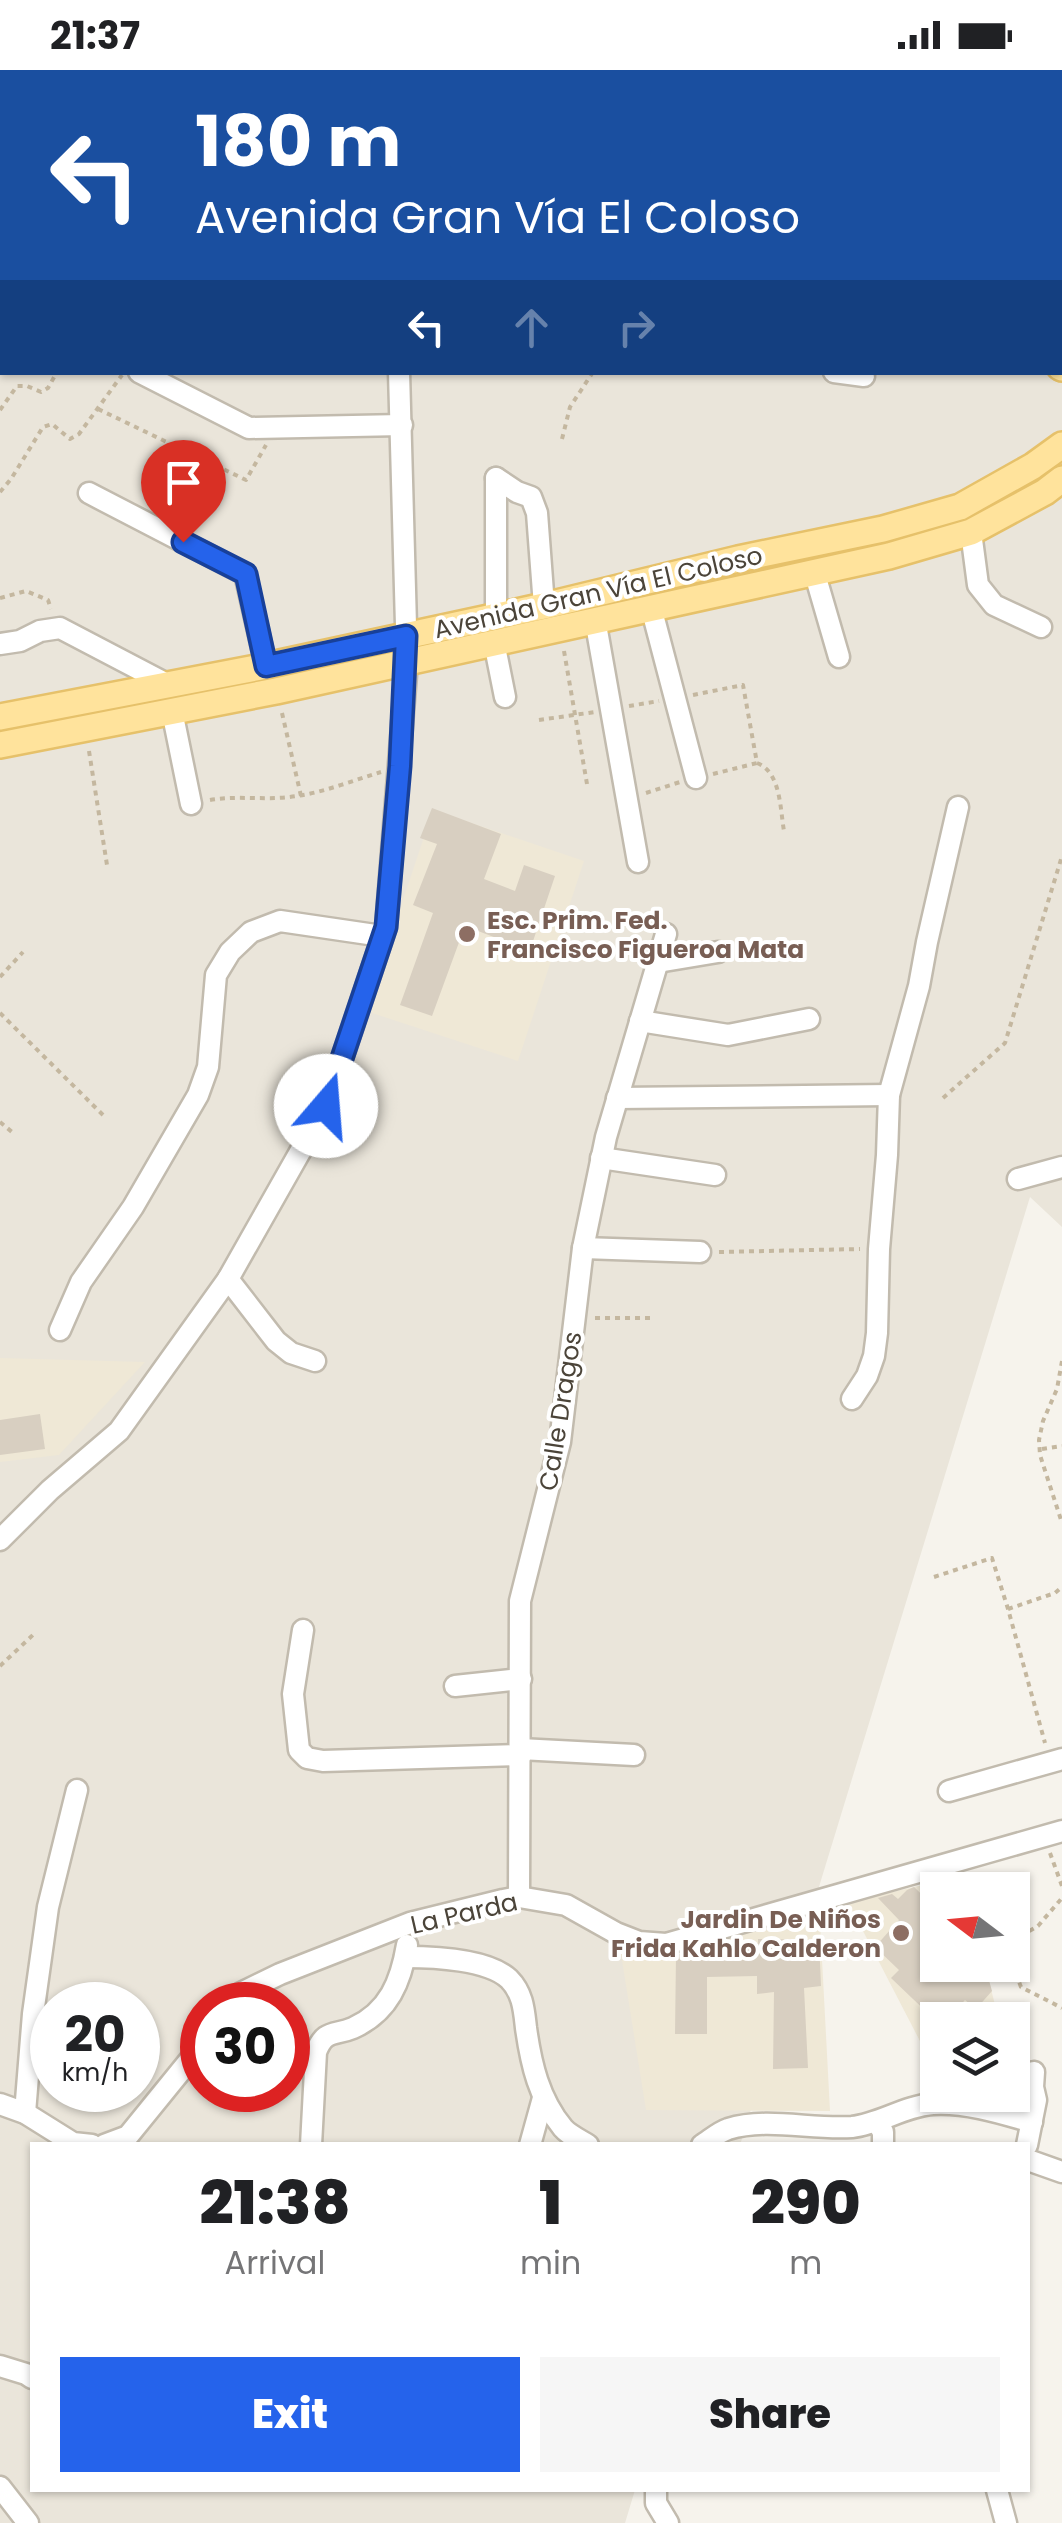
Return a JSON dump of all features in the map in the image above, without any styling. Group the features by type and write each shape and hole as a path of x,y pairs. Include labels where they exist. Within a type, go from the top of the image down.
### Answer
{"main road":[{"name":"Avenida Gran Vía El Coloso","path":"495,629 544,606 882,529 960,506 1033,466 1062,445"},
{"name":"Avenida Gran Vía El Coloso","path":"0,718 266,666 406,648 495,629 560,627 889,556 971,532 1056,491"},
{"name":"Avenida Gran Vía El Coloso","path":"0,745 276,691 406,648"}],"street":[{"path":"145,375 249,428 402,426"},
{"path":"0,1540 50,1490 119,1432 228,1278 326,1106 386,927 406,648 399,375"},
{"path":"856,375 864,376"},
{"path":"505,697 495,629 496,478 531,497 537,513 544,606"},
{"path":"89,493 246,574 266,666"},
{"path":"971,532 978,585 986,596 994,605 1041,627"},
{"path":"814,571 839,658"},
{"path":"651,607 696,778"},
{"path":"594,619 638,862"},
{"path":"0,644 20,641 40,630 60,628 167,684"},
{"path":"172,711 191,804"},
{"path":"852,1398 867,1376 877,1333 889,1095 919,986 958,807"},
{"path":"60,1330 81,1282 198,1095 208,1066 216,975 230,952 251,932 280,921 382,936"},
{"name":"Calle Dragos","path":"519,1897 520,1601 560,1442 583,1248 601,1158 666,934"},
{"path":"658,962 718,952"},
{"path":"640,1021 728,1034 809,1019"},
{"path":"618,1098 889,1095"},
{"path":"601,1158 715,1175"},
{"path":"1018,1179 1062,1168"},
{"path":"583,1248 700,1252"},
{"path":"228,1278 276,1341 290,1353 315,1362"},
{"path":"303,1630 293,1694 298,1750 307,1758 323,1761 521,1752 634,1756"},
{"path":"455,1686 520,1679"},
{"path":"948,1791 1056,1760"},
{"path":"25,2113 32,2014 48,1907 77,1790"},
{"name":"La Parda","path":"264,1982 410,1923 519,1897 566,1904 639,1942 666,1944 1053,1834"},
{"path":"310,2142 316,2052 320,2042 330,2034 367,2020 387,2004 405,1957 410,1923"},
{"path":"405,1957 439,1958 493,1969 508,1978 522,1996 532,2066 543,2098 565,2130 583,2142"},
{"path":"112,2142 128,2136 180,2072"},
{"path":"1028,2142 1036,2100 1034,2072"},
{"path":"531,2142 543,2098"},
{"path":"0,2104 25,2113 71,2142"},
{"path":"707,2142 725,2130 755,2125 850,2127 933,2104 975,2107 1032,2122"},
{"path":"877,2122 883,2142"},
{"path":"1030,2161 1062,2172"},
{"path":"0,2366 30,2377"},
{"path":"0,2487 28,2523"},
{"path":"656,2492 656,2504 668,2523"},
{"path":"998,2492 1006,2523"}],"path":[{"path":"0,410 17,386 40,392 48,388 55,375"},
{"path":"0,492 43,427 52,424 70,439 78,434 122,375"},
{"path":"562,439 570,407 591,375"},
{"path":"98,409 246,480 276,427"},
{"path":"0,598 26,590 36,593 48,600 60,628"},
{"path":"560,627 587,784"},
{"path":"674,699 743,685 757,763 767,767 774,777 784,831"},
{"path":"276,691 301,796"},
{"path":"86,728 107,865"},
{"path":"191,804 230,796 301,796 400,766"},
{"path":"944,1098 1005,1043 1062,856"},
{"path":"0,978 24,952"},
{"path":"0,1013 102,1116"},
{"path":"0,1122 12,1132"},
{"path":"700,1252 880,1249"},
{"path":"575,1318 650,1318"},
{"path":"1062,1362 1039,1440 1062,1523"},
{"path":"1040,1449 1062,1446"},
{"path":"934,1577 992,1558 1056,1760"},
{"path":"1008,1610 1062,1587"},
{"path":"0,1666 35,1634"},
{"path":"1053,1834 1052,1862 1062,1886"},
{"path":"1052,1862 1062,1859"},
{"path":"1030,1931 1062,1898"},
{"path":"1019,1982 1021,1987 1062,2008"}],"shaded area":[{"path":"0,375 1062,375 1062,1227 1030,1197 741,2142 30,2142 30,2492 634,2492 625,2523 0,2523"},
{"path":"433,810 584,861 518,1061 366,1011"},
{"path":"0,1358 145,1362 59,1455 0,1462"},
{"name":"Jardin De Niños Frida Kahlo Calderon","path":"920,1886 920,1982 989,1982 994,2002 920,2002 920,2041 848,1902"},
{"path":"820,1921 830,2111 646,2110 621,1954"}],"building":[{"path":"432,808 501,834 484,879 515,891 524,865 555,876 528,956 497,946 499,939 465,926 432,1016 400,1005 433,913 413,905 437,844 420,838"},
{"path":"40,1414 45,1449 0,1455 0,1420"},
{"path":"914,1887 920,1893 920,1982 989,1982 992,1991 982,2002 920,2002 920,2006 891,1978 899,1970 875,1947 899,1920 878,1898 892,1894 898,1899"},
{"path":"758,1939 819,1940 821,1986 804,1988 808,2068 773,2069 774,1992 757,1994 757,1976 707,1977 707,2034 675,2034 676,1955 720,1943 758,1943"}],"place":[{"name":"Esc. Prim. Fed. Francisco Figueroa Mata","path":"467,934"},
{"name":"Jardin De Niños Frida Kahlo Calderon","path":"901,1933"}],"route":[{"path":"183,542 246,574 266,666 406,636 386,927 326,1106"}]}
